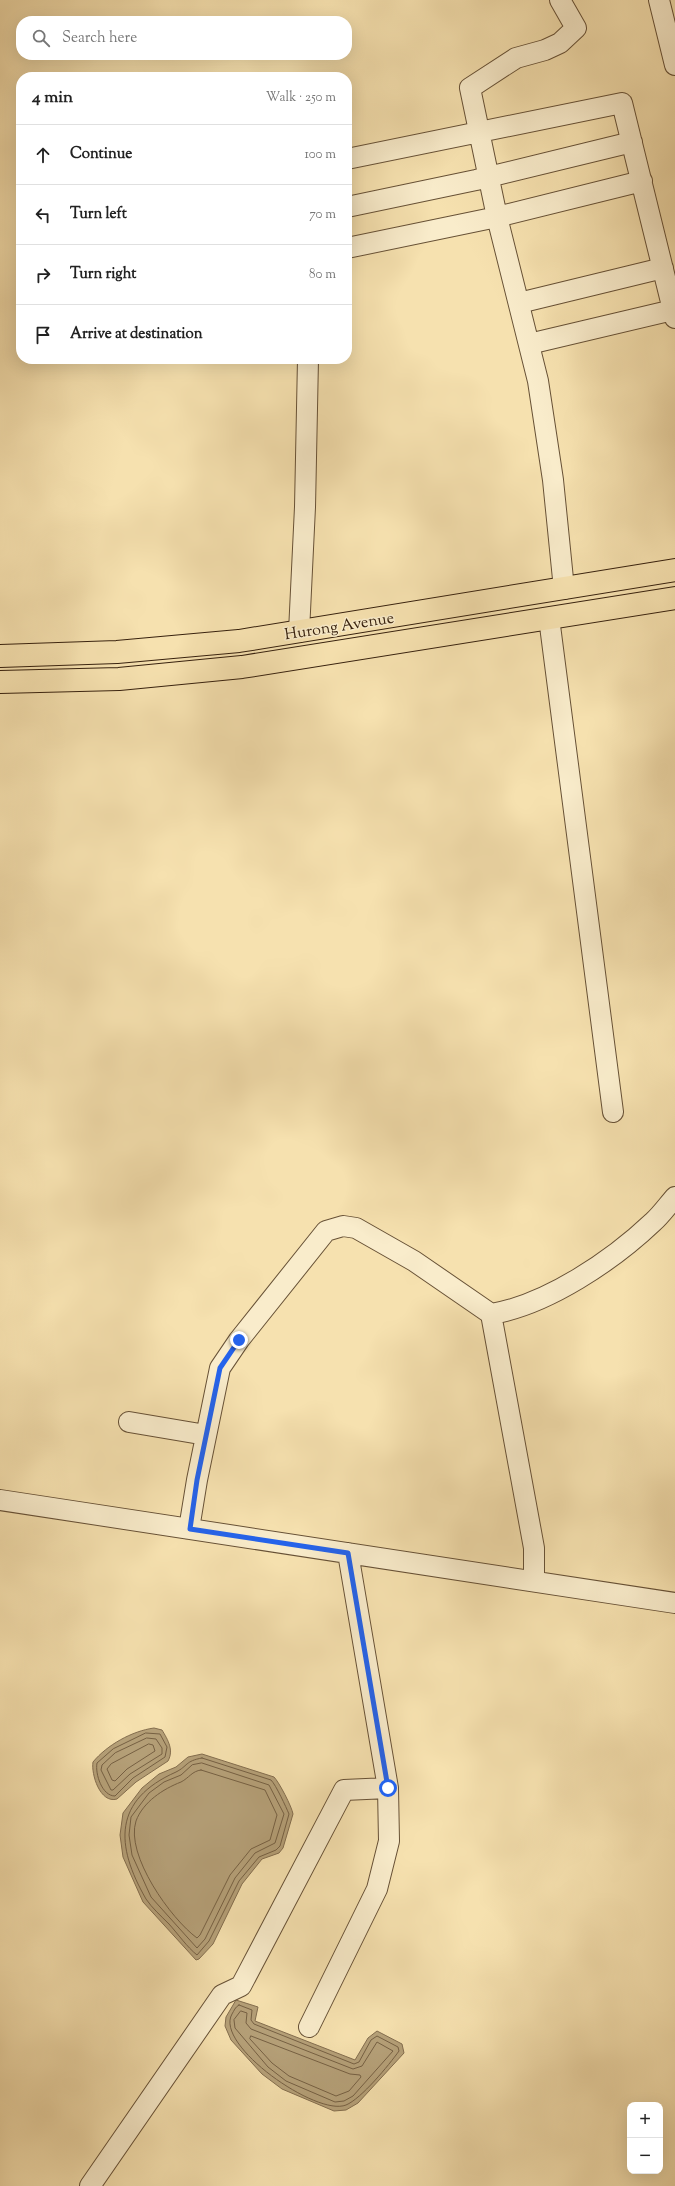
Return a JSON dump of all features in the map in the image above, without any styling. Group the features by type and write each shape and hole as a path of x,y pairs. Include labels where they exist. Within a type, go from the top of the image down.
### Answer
{"main road":[{"name":"Hurong Avenue","path":"0,656 133,651 239,641 675,570"},
{"name":"Hurong Avenue","path":"0,682 119,679 235,668 675,598"}],"street":[{"path":"560,0 576,28 560,43 546,50 516,58 470,88 497,217 538,381 549,451 564,589"},
{"path":"659,0 675,65"},
{"path":"352,158 622,103 674,314 529,344"},
{"path":"352,206 488,177 632,142"},
{"path":"352,247 497,217 642,181"},
{"path":"519,303 663,268"},
{"path":"300,632 305,507 308,364"},
{"path":"549,618 612,1112"},
{"path":"190,1529 206,1435 220,1368 244,1334 326,1230 343,1226 356,1228 414,1261 491,1314 505,1312 531,1302 578,1278 654,1222 675,1197"},
{"path":"491,1314 534,1548 534,1581"},
{"path":"128,1422 206,1435"},
{"path":"0,1500 675,1603"},
{"path":"309,2027 377,1889 389,1841 388,1788 348,1553"},
{"path":"90,2186 222,1995 241,1986 344,1790 388,1788"}],"water":[{"path":"154,1728 162,1730 168,1741 170,1757 168,1761 136,1782 117,1799 106,1797 101,1793 95,1780 93,1762 105,1750 120,1740 137,1732"},
{"path":"202,1754 274,1777 285,1795 293,1814 283,1848 279,1853 262,1859 242,1884 213,1944 199,1959 196,1960 143,1902 123,1857 120,1835 123,1813 142,1788 159,1774 176,1767 188,1757"},
{"path":"236,2000 258,2007 255,2021 355,2060 368,2038 377,2031 402,2044 404,2053 358,2103 346,2110 334,2111 282,2089 262,2074 231,2040 225,2026 226,2017"}],"route":[{"path":"239,1340 220,1368 197,1480 190,1529 348,1553 388,1788"}]}
